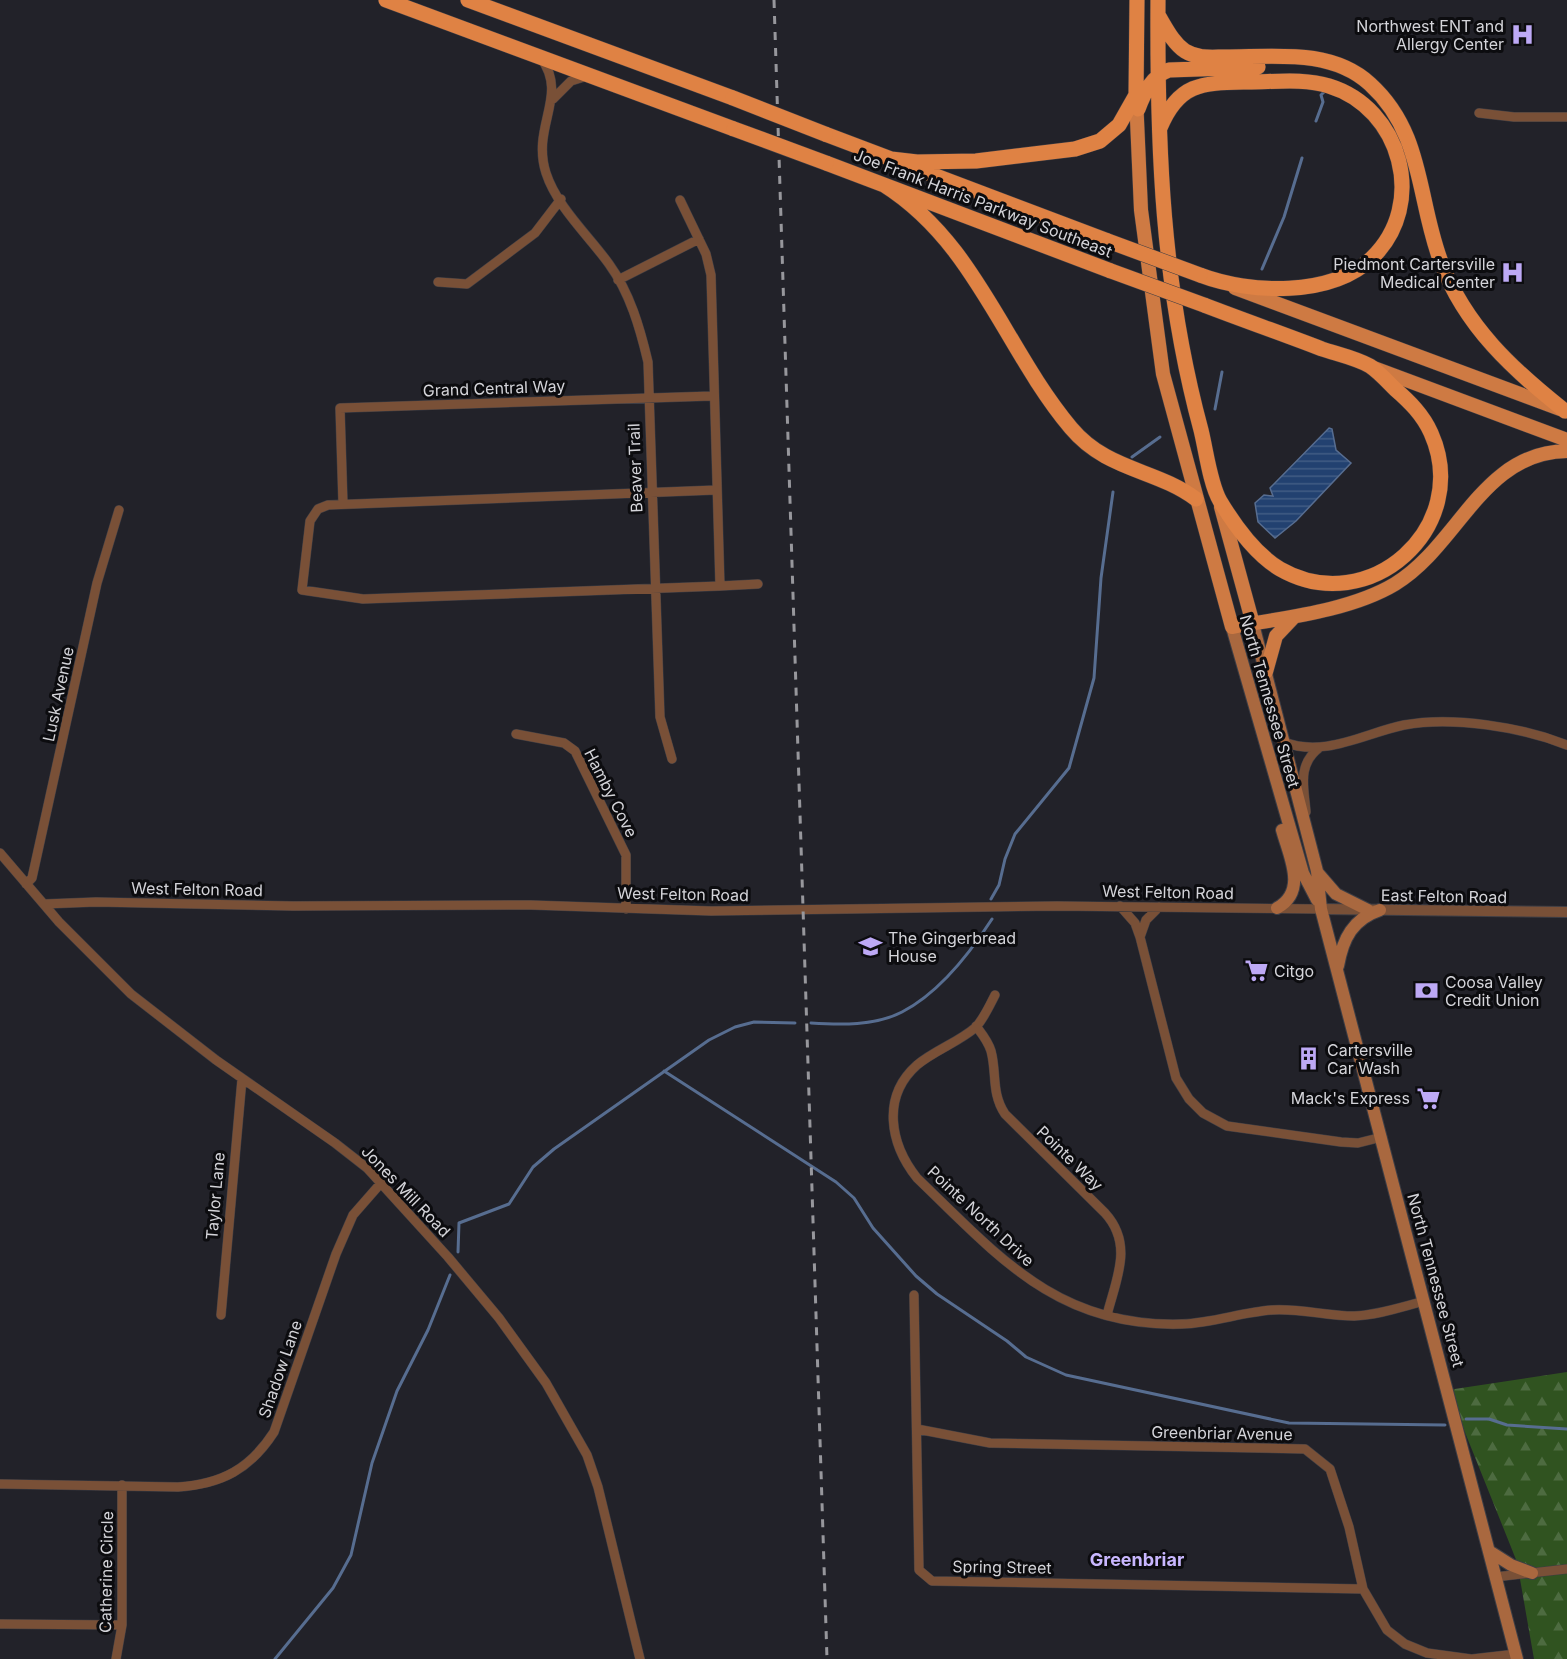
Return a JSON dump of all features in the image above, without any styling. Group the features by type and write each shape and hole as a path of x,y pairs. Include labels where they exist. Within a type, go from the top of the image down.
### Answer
{"highway":[{"name":"Joe Frank Harris Parkway Southeast","path":"386,0 1369,366"},
{"name":"Joe Frank Harris Parkway Southeast","path":"468,0 1219,282"},
{"path":"891,159 917,162 976,161 1083,147 1100,141 1119,125 1136,95 1137,0"},
{"path":"1158,8 1158,133 1162,214 1178,324 1191,391 1218,498 1259,552 1282,570 1303,579 1326,583 1352,582 1382,572 1408,553 1428,527 1436,507 1440,485 1437,452 1430,432 1415,408 1369,366"},
{"path":"1158,8 1176,43 1192,54 1202,57 1300,57 1322,60 1354,72 1383,98 1400,121 1410,140 1436,247 1458,299 1496,350 1566,411"},
{"path":"1136,112 1146,90 1158,75 1183,68 1316,68 1348,77 1383,98"},
{"path":"1158,133 1175,101 1196,86 1213,83 1302,82 1327,85 1357,99 1381,122 1394,144 1402,170 1400,209 1388,238 1365,264 1344,278 1311,286 1271,287 1219,282"},
{"path":"884,185 928,219 951,243 1033,375 1072,430 1103,455 1142,474 1173,483 1196,499"}],"main road":[{"name":"North Tennessee Street","path":"1136,95 1139,192 1156,334 1166,384 1268,759 1303,873 1321,909"},
{"name":"Joe Frank Harris Parkway Southeast","path":"1219,282 1566,411"},
{"name":"Joe Frank Harris Parkway Southeast","path":"1369,366 1567,440"},
{"path":"1232,627 1297,616 1362,598 1396,583 1421,563 1491,482 1509,468 1527,458 1567,451"},
{"path":"1218,498 1252,624"},
{"path":"1266,672 1276,636 1297,616"},
{"name":"North Tennessee Street","path":"1252,624 1317,872 1321,909 1517,1656"},
{"path":"1268,759 1272,797 1295,883 1292,895 1277,909"},
{"path":"1317,872 1336,894 1374,910"},
{"path":"1338,970 1342,948 1349,931 1374,910"},
{"path":"1489,1551 1511,1565 1532,1573"}],"street":[{"name":"Beaver Trail","path":"541,57 553,80 551,101 543,127 542,153 547,175 561,199 611,267 639,322 648,362 660,717 672,759"},
{"path":"551,101 565,85 589,75"},
{"path":"1479,113 1514,117 1567,117"},
{"path":"438,282 467,284 536,233 561,199"},
{"path":"680,200 699,239 711,275 712,396 720,586"},
{"path":"618,280 699,239"},
{"name":"Grand Central Way","path":"343,504 340,408 712,396"},
{"path":"716,490 328,505 318,509 313,515 302,590 363,599 758,584"},
{"name":"Lusk Avenue","path":"26,884 32,878 97,583 119,510"},
{"path":"1284,742 1319,748 1406,725 1447,722 1491,726 1567,745"},
{"name":"Hamby Cove","path":"516,734 564,743 575,751 626,855 626,909"},
{"path":"1308,835 1303,772 1306,761 1319,748"},
{"name":"Jones Mill Road","path":"0,853 44,904 116,980 242,1079 351,1155 381,1183 499,1318 546,1383 577,1434 598,1486 640,1659"},
{"name":"West Felton Road","path":"44,904 96,902 293,906 520,905 722,911 1120,906 1321,909"},
{"path":"1120,906 1135,923 1140,937 1176,1078 1203,1113 1227,1126 1341,1142 1358,1143 1382,1137"},
{"path":"1140,937 1146,920 1159,907"},
{"name":"East Felton Road","path":"1321,909 1567,912"},
{"name":"Pointe North Drive","path":"995,995 976,1026 918,1064 900,1088 892,1126 904,1162 917,1178 1018,1273 1058,1297 1107,1315 1142,1322 1198,1323 1274,1310 1370,1315 1425,1301"},
{"name":"Pointe Way","path":"976,1026 992,1054 996,1097 1005,1114 1106,1213 1119,1231 1122,1254 1107,1315"},
{"name":"Taylor Lane","path":"220,1315 242,1079"},
{"name":"Shadow Lane","path":"0,1484 202,1486 238,1472 265,1446 285,1405 344,1234 353,1215 381,1183"},
{"name":"Spring Street","path":"914,1295 919,1570 932,1581 1363,1589"},
{"name":"Greenbriar Avenue","path":"917,1429 990,1443 1305,1449 1330,1469 1349,1527 1363,1589 1387,1630 1405,1644 1426,1653 1472,1659 1517,1656"},
{"name":"Catherine Circle","path":"116,1659 122,1625 122,1485"},
{"path":"1495,1577 1567,1569"},
{"path":"0,1624 122,1625"}],"green space":[{"path":"1567,1372 1567,1659 1534,1659 1517,1562 1448,1390"}],"water":[{"path":"1329,428 1332,429 1336,450 1351,463 1296,521 1275,538 1258,522 1255,503 1264,495 1273,496 1270,488"}],"waterway":[{"path":"1316,121 1323,102 1321,95 1325,91"},
{"path":"1262,269 1284,217 1302,158"},
{"path":"1215,409 1222,372"},
{"path":"1132,457 1160,437"},
{"path":"991,899 999,885 1005,859 1015,834 1069,768 1094,678 1101,578 1113,492"},
{"path":"811,1023 869,1022 892,1017 916,1004 953,971 992,919"},
{"path":"458,1252 459,1223 509,1204 533,1167 554,1149 709,1040 735,1027 754,1022 795,1023"},
{"path":"664,1071 836,1182 854,1198 873,1228 916,1276 937,1294 1007,1341 1026,1357 1066,1375 1289,1423 1445,1425"},
{"path":"275,1659 333,1588 351,1555 372,1463 397,1391 428,1330 450,1275"},
{"path":"1466,1419 1489,1419 1507,1425 1567,1429"}],"railway":[{"path":"774,0 827,1659"}],"place":[{"name":"Northwest ENT and Allergy Center","path":"1522,35"},
{"name":"Piedmont Cartersville Medical Center","path":"1513,273"},
{"name":"The Gingerbread House","path":"870,947"},
{"name":"Citgo","path":"1256,971"},
{"name":"Coosa Valley Credit Union","path":"1427,991"},
{"name":"Cartersville Car Wash","path":"1309,1059"},
{"name":"Mack's Express","path":"1428,1098"}],"district":[{"name":"Greenbriar","path":"1137,1560"}]}
